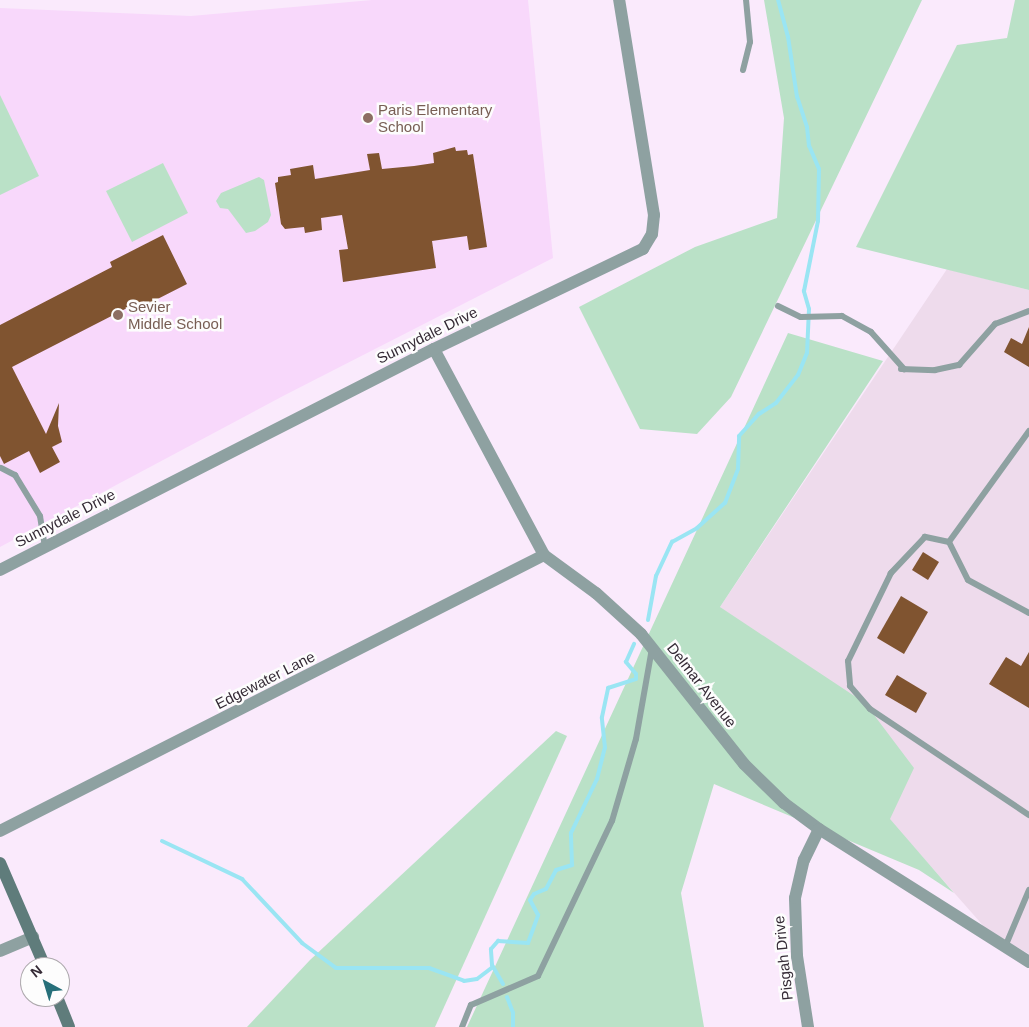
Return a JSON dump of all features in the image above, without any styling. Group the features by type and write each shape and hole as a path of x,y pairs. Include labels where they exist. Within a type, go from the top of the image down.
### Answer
{"street":[{"name":"Sunnydale Drive","path":"0,570 434,349 635,254 650,241 654,225 653,206 620,0"},
{"name":"Delmar Avenue","path":"434,349 544,555 596,593 652,647 744,764 784,803 819,829 906,881 1029,962"},
{"name":"Edgewater Lane","path":"0,831 544,555"},
{"name":"Pisgah Drive","path":"808,1027 797,956 795,906 799,877 819,829"},
{"path":"0,863 41,957"},
{"path":"0,951 33,937"},
{"path":"61,1007 69,1027"}],"lane":[{"path":"743,70 750,42 746,0"},
{"path":"778,306 801,317 842,316 871,332 903,369 935,370 959,365 995,324 1029,311"},
{"path":"949,542 1029,431"},
{"path":"1,468 15,475 40,516 45,547"},
{"path":"949,542 925,537 891,573 848,661 850,686 870,709 1029,815"},
{"path":"949,542 968,580 1029,613"},
{"path":"462,1027 471,1005 538,976 612,821 636,739 652,647"},
{"path":"1006,947 1029,890"}],"shaded area":[{"path":"372,0 528,0 553,258 283,396 0,547 0,8 191,16"},
{"path":"947,269 1029,290 1029,954 987,930 889,819 720,607"}],"green space":[{"path":"764,0 922,0 731,397 697,434 640,429 579,307 695,247 777,218 784,118"},
{"path":"1015,0 1029,0 1029,290 856,247 957,45 1007,38"},
{"path":"0,95 39,176 0,195"},
{"path":"163,163 188,213 132,242 106,191"},
{"path":"259,177 264,180 271,215 268,222 255,231 246,233 228,209 220,208 216,201 221,193"},
{"path":"788,333 883,361 720,607 865,703 914,768 890,819 954,893 919,870 714,784 681,893 704,1027 467,1027"},
{"path":"556,731 567,736 435,1027 247,1027 310,960"}],"building":[{"path":"455,147 456,151 467,150 468,155 473,154 487,247 469,250 467,236 432,241 436,268 343,282 339,250 348,249 342,215 321,218 322,230 305,233 304,227 285,229 281,224 275,183 278,182 278,177 291,175 290,169 313,165 315,179 370,170 367,154 379,153 382,169 414,166 434,163 433,153"},
{"path":"163,235 187,284 134,311 131,306 12,367 46,434 59,403 58,426 62,442 52,447 60,462 40,473 29,451 4,464 0,456 0,325 112,267 110,262"},
{"path":"1029,327 1029,367 1004,352 1011,338 1022,344"},
{"path":"923,552 939,562 928,580 912,570"},
{"path":"901,596 928,612 904,654 877,638"},
{"path":"1029,652 1029,708 989,684 1006,657 1021,666"},
{"path":"897,675 927,693 916,713 885,695"}],"waterway":[{"path":"648,620 656,576 672,542 697,528 725,503 738,469 739,436 759,414 776,403 798,375 807,353 809,309 804,291 818,221 819,169 809,146 807,127 797,97 788,37 778,0"},
{"path":"503,984 492,965 491,949 498,941 528,943 538,915 530,900 534,894 546,889 556,870 572,865 571,833 597,779 605,748 602,717 608,688 636,679 636,674 626,662 634,644"},
{"path":"162,841 242,879 302,943 336,968 429,968 464,981 477,979 493,967"},
{"path":"507,997 513,1013 513,1027"}],"place":[{"name":"Paris Elementary School","path":"368,118"},
{"name":"Sevier Middle School","path":"118,315"}]}
